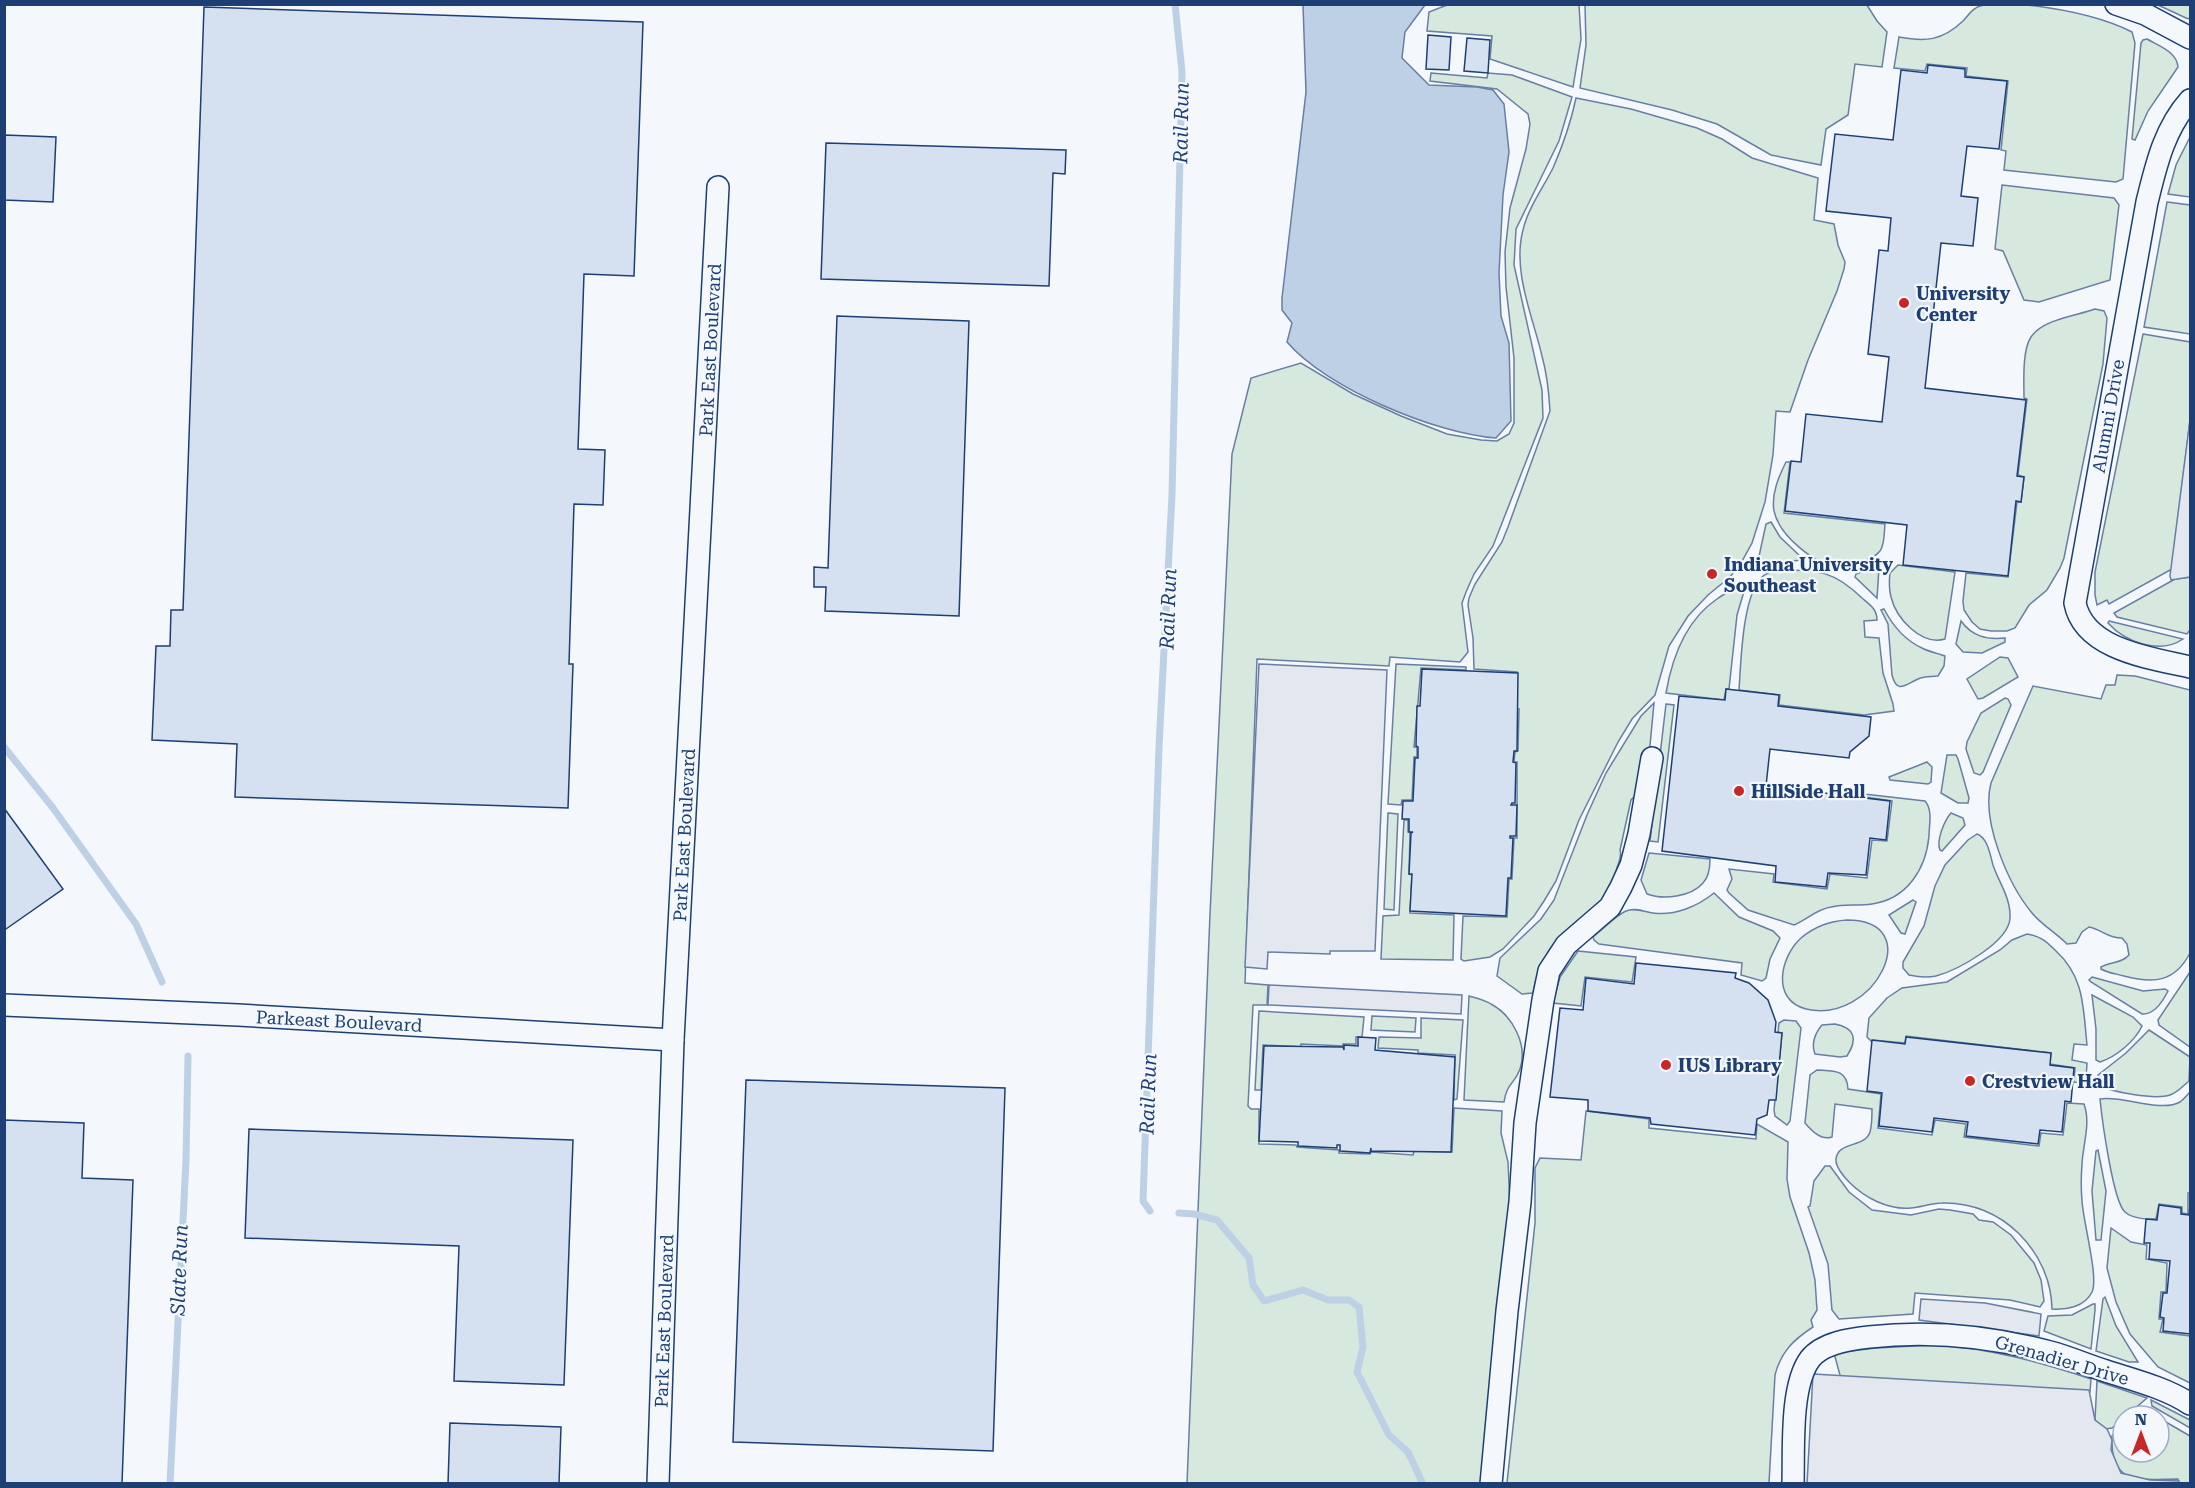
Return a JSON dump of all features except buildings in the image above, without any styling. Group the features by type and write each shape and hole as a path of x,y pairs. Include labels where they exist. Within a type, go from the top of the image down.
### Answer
{"street":[{"path":"2116,4 2145,14 2190,38"},
{"name":"Alumni Drive","path":"2190,100 2168,134 2157,161 2147,202 2075,603 2085,623 2108,645 2190,667"},
{"name":"Park East Boulevard","path":"658,1484 673,1040 718,187"},
{"path":"1491,1484 1520,1202 1525,1123 1549,971 1566,945 1610,907 1621,887 1631,865 1639,834 1652,758"},
{"name":"Parkeast Boulevard","path":"4,1005 238,1015 673,1040"},
{"name":"Grenadier Drive","path":"1793,1484 1797,1394 1801,1374 1812,1357 1829,1346 1848,1340 1892,1335 1937,1334 2006,1342 2051,1353 2149,1385 2190,1404"}],"shaded area":[{"path":"1447,5 1579,5 1581,39 1573,87 1490,59 1492,36 1427,31 1429,12"},
{"path":"1585,5 1867,5 1887,32 1882,67 1855,64 1848,115 1826,129 1821,165 1771,155 1717,124 1672,110 1580,88 1586,45"},
{"path":"2027,5 2081,14 2132,32 2135,43 2123,179 2116,182 2004,170 2006,151 2001,150 2008,81 1966,76 1967,68 1927,64 1925,71 1894,68 1899,37 1925,39 1948,33 1972,10 1980,6"},
{"path":"2158,5 2190,5 2190,19 2186,18"},
{"path":"2147,39 2171,53 2178,67 2148,111 2135,140 2132,139 2141,43"},
{"path":"1431,73 1487,78 1488,73 1512,75 1572,97 1559,141 1516,229 1514,265 1542,390 1543,418 1493,546 1474,574 1462,603 1468,652 1460,662 1390,657 1389,666 1257,659 1245,983 1268,985 1267,1005 1253,1005 1248,1106 1251,1109 1259,1109 1259,1144 1296,1145 1297,1147 1339,1150 1339,1153 1370,1154 1371,1152 1413,1155 1414,1151 1452,1152 1454,1108 1502,1111 1501,1133 1508,1162 1510,1205 1483,1483 1187,1484 1210,914 1232,454 1251,378 1301,363 1353,394 1447,434 1497,441 1509,434 1514,423 1514,358 1506,287 1505,252 1510,208 1526,149 1530,124 1528,114 1497,89 1430,81"},
{"path":"1576,98 1631,109 1697,128 1722,139 1752,158 1818,178 1814,220 1834,224 1838,245 1845,262 1837,291 1808,360 1790,412 1776,411 1773,455 1765,502 1752,543 1730,577 1688,616 1669,646 1655,695 1632,719 1618,742 1579,820 1556,881 1534,916 1503,949 1490,957 1464,961 1461,959 1463,916 1507,917 1514,838 1517,838 1517,762 1514,762 1515,752 1518,751 1519,709 1517,709 1517,672 1474,669 1473,638 1468,605 1475,584 1502,542 1550,411 1545,370 1522,278 1520,246 1528,214 1553,168"},
{"path":"2190,137 2190,197 2168,194 2176,165"},
{"path":"2002,185 2114,198 2119,205 2110,280 2039,302 2024,300 2003,251 1995,249"},
{"path":"2167,202 2190,205 2190,334 2144,327"},
{"path":"2095,309 2104,311 2107,318 2103,364 2064,558 2047,590 2029,605 2015,628 2007,631 1980,629 1964,610 1966,573 2008,577 2017,502 2021,502 2024,477 2018,475 2027,399 2024,398 2024,376 2028,343 2036,331 2043,326"},
{"path":"2143,334 2190,342 2190,420 2172,569 2109,604 2107,600 2097,605 2095,572"},
{"path":"2190,420 2190,577 2171,580 2170,576"},
{"path":"1786,462 1790,462 1784,513 1885,524 1883,545 1878,553 1855,565 1837,567 1818,560 1799,547 1777,520 1773,505 1776,485"},
{"path":"1771,522 1780,537 1800,556 1800,560 1766,565 1758,561 1766,524"},
{"path":"1898,565 1955,572 1945,639 1936,640 1919,634 1898,613 1891,597 1889,582 1890,573"},
{"path":"1876,566 1879,568 1877,598 1855,577 1856,574"},
{"path":"1781,570 1816,572 1834,577 1852,589 1872,608 1877,620 1864,621 1865,637 1879,638 1883,673 1894,711 1864,715 1779,705 1780,695 1739,690 1744,630 1751,598 1756,585 1763,576"},
{"path":"2190,577 2190,630 2187,634 2117,617 2114,613 2175,579"},
{"path":"1742,585 1745,588 1737,615 1729,689 1726,689 1724,700 1666,693 1672,666 1689,629 1706,608"},
{"path":"1884,609 1904,637 1925,649 1945,656 1944,666 1938,676 1921,678 1902,686 1896,685 1892,675 1888,624 1881,610"},
{"path":"1961,621 1975,633 1992,638 2005,638 2005,642 1982,653 1963,652 1956,644"},
{"path":"2109,621 2183,639 2164,646 2143,644 2115,630 2108,623"},
{"path":"2000,657 2008,658 2018,677 1978,699 1967,679"},
{"path":"1259,664 1387,670 1375,951 1330,951 1330,954 1268,952 1267,969 1245,967"},
{"path":"1396,664 1466,667 1466,670 1421,668 1414,747 1417,747 1417,757 1414,757 1412,800 1402,800 1401,805 1388,804"},
{"path":"2117,675 2135,676 2190,690 2190,953 2178,970 2154,980 2135,978 2101,969 2129,955 2127,944 2122,938 2112,937 2089,927 2082,932 2076,943 2067,944 2036,917 2023,901 2006,869 1993,833 1990,815 1991,783 2033,686 2101,699 2106,685 2115,685"},
{"path":"2005,698 2011,705 1983,772 1980,775 1974,773 1966,749 1967,742 1981,713"},
{"path":"1654,703 1649,756 1635,796 1631,800 1620,850 1621,855 1610,887 1604,898 1567,930 1547,953 1533,993 1522,994 1497,976 1500,958 1541,919 1554,900 1606,773 1641,716"},
{"path":"1666,704 1674,705 1658,842 1650,841"},
{"path":"1947,755 1956,755 1958,759 1969,798 1968,803 1958,803 1941,793"},
{"path":"1927,762 1932,767 1931,782 1928,784 1890,780 1889,777"},
{"path":"1864,794 1925,801 1929,809 1929,836 1924,860 1919,871 1905,889 1884,901 1872,904 1826,908 1794,925 1748,910 1729,893 1727,890 1732,879 1729,869 1774,874 1773,882 1827,889 1830,874 1867,878 1872,840 1887,841 1892,801 1864,797"},
{"path":"1388,813 1398,814 1394,910 1384,909"},
{"path":"1951,813 1963,818 1965,825 1942,851 1939,846 1940,836"},
{"path":"1404,820 1408,820 1408,832 1410,832 1409,874 1412,875 1410,913 1454,915 1453,960 1381,959 1383,916 1399,915"},
{"path":"1977,834 1986,843 1995,872 2007,897 2010,918 2007,927 1992,945 1957,968 1933,977 1909,975 1903,968 1903,962 1924,926 1935,886 1945,865 1968,840"},
{"path":"1649,853 1710,859 1707,878 1698,888 1684,894 1661,897 1647,894 1641,880"},
{"path":"1714,893 1739,917 1773,931 1780,938 1770,959 1766,978 1762,981 1741,975 1742,963 1599,944 1594,940 1593,937 1626,911 1670,913 1693,906"},
{"path":"1913,900 1916,902 1905,934 1901,933 1889,915"},
{"path":"1847,920 1871,924 1884,936 1888,952 1882,971 1870,988 1852,1002 1831,1010 1806,1009 1795,1004 1788,997 1782,977 1784,966 1794,946 1806,934 1817,928 1828,923"},
{"path":"2027,934 2039,938 2052,947 2065,960 2077,982 2083,1006 2087,1045 2074,1044 2072,1060 2087,1063 2086,1079 2083,1083 2074,1082 2075,1068 2050,1064 2051,1053 1906,1036 1905,1043 1873,1040 1872,1042 1867,1037 1869,1018 1887,998 1902,988 1947,982 2000,950 2012,940"},
{"path":"1578,951 1636,957 1632,982 1585,977 1581,1006 1553,1003 1560,977"},
{"path":"2190,972 2190,1047 2159,1025 2158,1020"},
{"path":"2092,977 2143,991 2165,989 2168,991 2154,1010 2142,1014 2091,982 2089,980"},
{"path":"1269,985 1462,995 1461,1014 1268,1005"},
{"path":"2092,995 2133,1017 2142,1026 2124,1048 2100,1062 2096,1060 2096,1029"},
{"path":"1469,996 1486,1001 1499,1009 1512,1024 1520,1041 1522,1060 1520,1069 1507,1091 1504,1102 1464,1100"},
{"path":"1259,1011 1364,1017 1362,1037 1356,1037 1356,1044 1343,1044 1343,1046 1263,1045 1261,1090 1255,1090"},
{"path":"1372,1016 1416,1018 1415,1032 1371,1030"},
{"path":"1421,1018 1463,1020 1457,1099 1454,1100 1455,1055 1378,1048 1379,1037 1421,1038"},
{"path":"1784,1020 1796,1021 1801,1028 1790,1121 1787,1125 1775,1116 1774,1110 1782,1033 1778,1032 1779,1023"},
{"path":"1835,1024 1847,1028 1853,1035 1853,1044 1847,1056 1815,1054 1814,1043 1822,1025"},
{"path":"2149,1030 2190,1057 2189,1081 2175,1093 2154,1097 2098,1085 2098,1075 2126,1053"},
{"path":"1817,1070 1842,1074 1848,1089 1881,1094 1878,1128 1932,1135 1935,1120 1966,1124 1964,1137 2039,1146 2041,1133 2063,1135 2067,1103 2084,1104 2087,1126 2082,1169 2082,1196 2094,1275 2094,1285 2089,1297 2075,1307 2052,1309 2043,1268 2032,1249 2002,1220 1984,1211 1964,1205 1942,1203 1911,1208 1894,1207 1877,1202 1855,1188 1840,1171 1836,1159 1841,1149 1867,1137 1870,1132 1872,1109 1835,1104 1832,1137 1817,1134 1805,1123 1810,1075"},
{"path":"2190,1092 2188,1214 2182,1213 2182,1207 2159,1204 2156,1219 2132,1216 2125,1212 2116,1193 2100,1099 2119,1099 2163,1106 2180,1102"},
{"path":"1586,1111 1649,1119 1649,1128 1756,1139 1757,1124 1788,1142 1787,1179 1790,1197 1809,1253 1815,1280 1817,1310 1811,1320 1813,1327 1789,1347 1775,1375 1769,1483 1507,1483 1535,1223 1535,1168 1540,1158 1581,1160"},
{"path":"2098,1150 2106,1191 2101,1240 2096,1240 2092,1191 2096,1151"},
{"path":"1825,1166 1830,1166 1849,1192 1872,1210 1911,1215 1939,1209 1950,1210 1973,1214 1979,1220 1993,1222 2011,1235 2034,1263 2041,1280 2044,1301 2040,1307 2010,1300 1915,1293 1913,1314 1839,1319 1832,1310 1828,1264 1808,1207 1814,1181"},
{"path":"2111,1228 2131,1242 2147,1245 2146,1259 2167,1263 2166,1292 2161,1292 2159,1319 2163,1319 2160,1332 2190,1336 2190,1383 2158,1367 2130,1334 2116,1302 2107,1268"},
{"path":"2105,1297 2116,1326 2138,1362 2129,1362 2096,1351"},
{"path":"1921,1299 1985,1303 2041,1314 2039,1336 1919,1320"},
{"path":"2095,1304 2095,1310 2091,1349 2044,1331 2048,1316 2072,1315"},
{"path":"1934,1345 1994,1353 2053,1367 2091,1379 2090,1392 1961,1383 1841,1379 1834,1353"},
{"path":"1813,1374 2089,1390 2095,1420 2107,1429 2111,1438 2111,1464 2117,1464 2121,1473 2150,1480 2179,1481 2179,1484 1807,1484"},
{"path":"2097,1381 2147,1398 2140,1404 2111,1404 2111,1428 2105,1429 2095,1419"},
{"path":"2171,1410 2190,1420 2190,1428 2171,1417"},
{"path":"2171,1425 2190,1436 2190,1483 2178,1483 2178,1479 2140,1479 2122,1472 2116,1464 2171,1464"}],"water":[{"path":"1303,5 1425,5 1405,32 1402,58 1429,85 1493,90 1504,104 1509,152 1503,195 1499,273 1501,316 1509,343 1511,421 1496,438 1444,428 1384,406 1354,392 1328,376 1287,342 1292,323 1282,310 1282,298 1306,92"}],"waterway":[{"name":"Rail Run","path":"1150,1211 1143,1201 1159,747 1172,495 1182,72 1175,4"},
{"name":"Slate Run","path":"4,747 53,808 136,924 162,982"},
{"name":"Slate Run","path":"170,1484 186,1160 188,1056"},
{"name":"Rail Run","path":"1179,1213 1217,1220 1249,1258 1253,1285 1264,1301 1303,1290 1328,1300 1349,1300 1359,1307 1363,1347 1357,1372 1389,1435 1408,1452 1423,1484"}],"place":[{"name":"University Center","path":"1904,303"},
{"name":"Indiana University Southeast","path":"1712,574"},
{"name":"HillSide Hall","path":"1739,791"},
{"name":"IUS Library","path":"1666,1065"},
{"name":"Crestview Hall","path":"1970,1081"}]}
